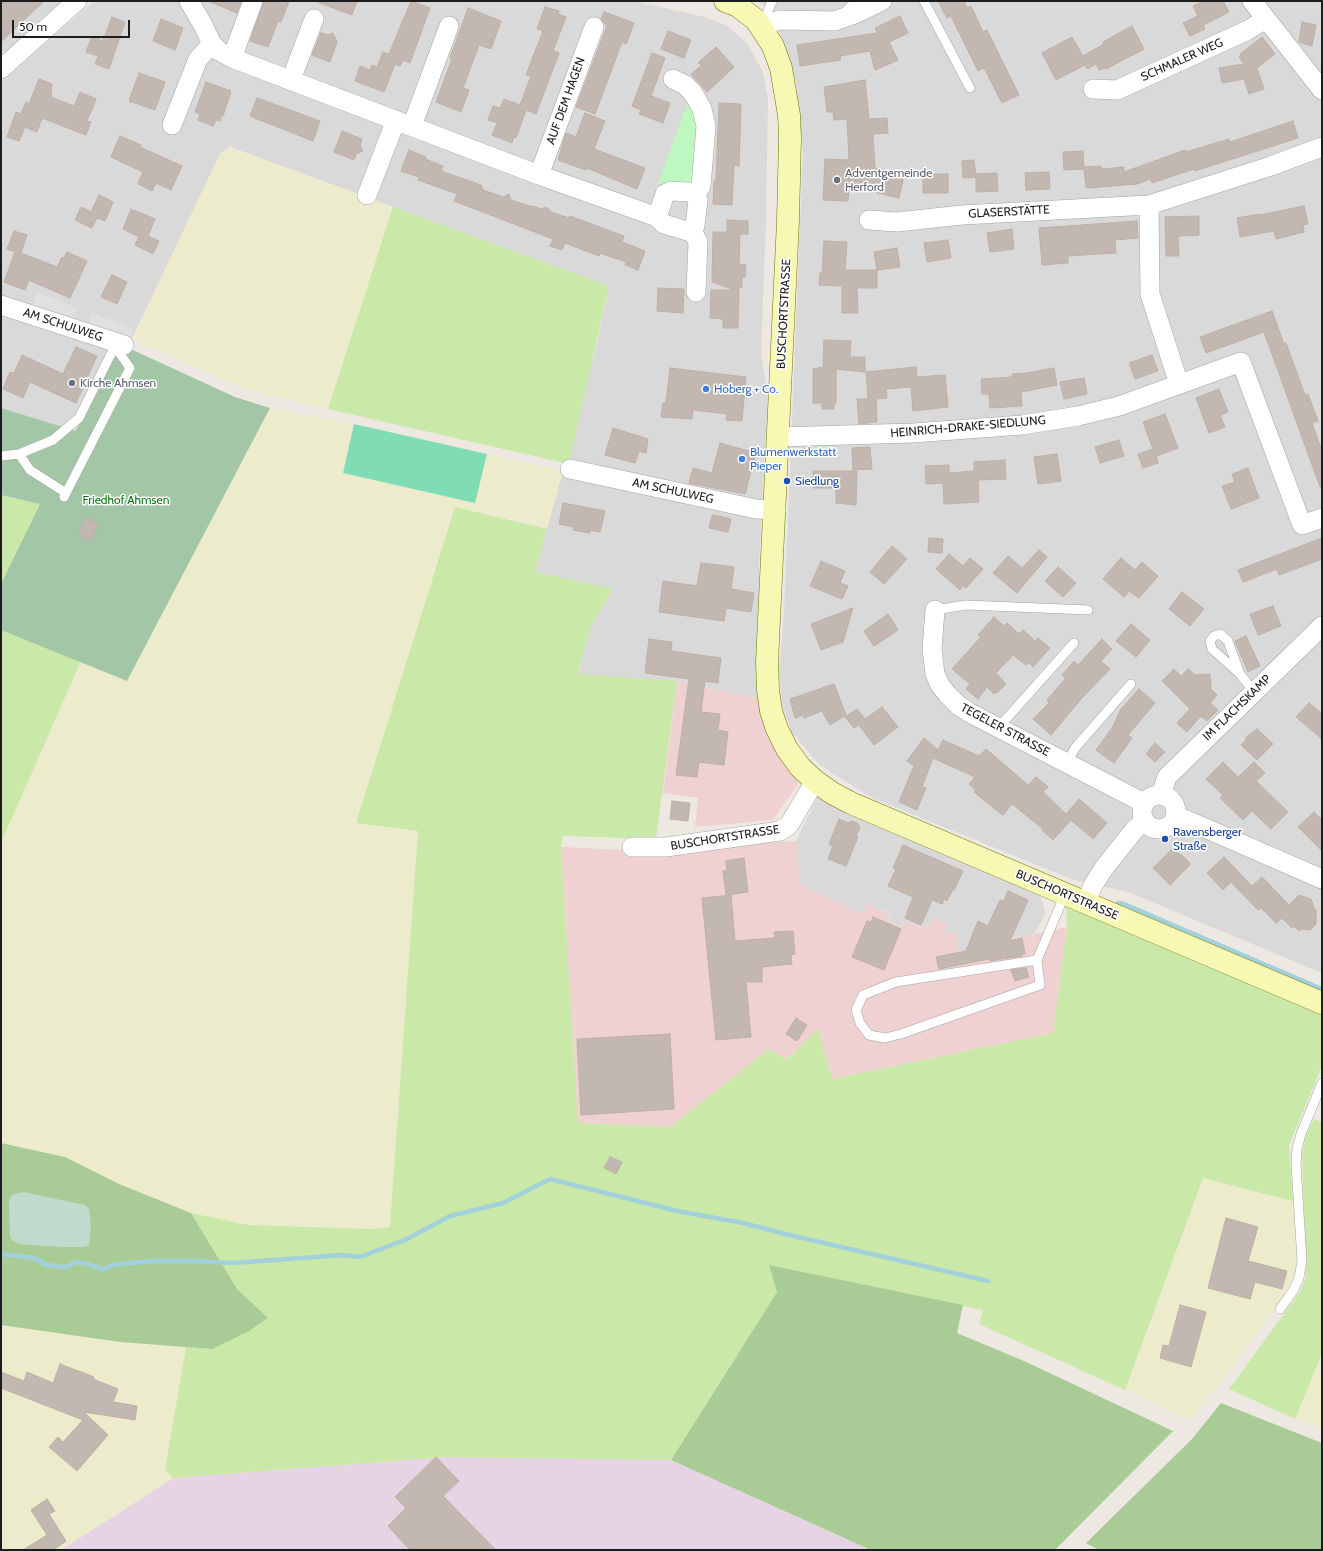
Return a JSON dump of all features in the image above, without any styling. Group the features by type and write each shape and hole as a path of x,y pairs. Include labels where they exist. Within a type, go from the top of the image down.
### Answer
{"main road":[{"name":"BUSCHORTSTRASSE","path":"725,1 738,6 747,12 761,27 773,46 781,68 785,86 790,138 788,229 776,510 767,662 768,690 771,711 777,729 787,748 800,767 816,781 832,793 851,803 1322,1003"}],"street":[{"path":"1,69 77,1"},
{"path":"189,1 212,44 219,51 232,58 538,175 657,217 664,224 692,230"},
{"path":"232,58 253,1"},
{"path":"761,27 778,20 835,21 857,13 882,1"},
{"path":"1252,1 1322,90"},
{"path":"291,80 314,19"},
{"name":"SCHMALER WEG","path":"1093,90 1117,90 1248,30 1266,19"},
{"path":"367,194 404,123 449,26"},
{"name":"AUF DEM HAGEN","path":"538,175 594,27"},
{"path":"172,125 198,59 212,44"},
{"path":"673,79 685,85 693,94 702,109 706,126 701,186 695,195"},
{"name":"GLASERSTÄTTE","path":"869,220 897,222 962,215 1149,205 1271,166 1322,147"},
{"path":"657,217 665,194 671,191 689,192 695,195 698,200 695,226 692,230"},
{"path":"1149,205 1150,294 1179,384"},
{"path":"692,230 698,242 696,292"},
{"name":"AM SCHULWEG","path":"1,305 121,344"},
{"name":"HEINRICH-DRAKE-SIEDLUNG","path":"779,437 912,433 1022,425 1078,416 1112,407 1241,362 1302,525 1322,518"},
{"name":"AM SCHULWEG","path":"570,469 756,508 776,510"},
{"name":"TEGELER STRASSE","path":"935,610 932,648 933,666 940,685 958,705 998,728 1150,806"},
{"name":"IM FLACHSKAMP","path":"1086,903 1092,887 1104,868 1135,829 1167,777 1322,626"},
{"name":"BUSCHORTSTRASSE","path":"632,847 666,847 780,831 789,825 816,781"},
{"path":"1167,797 1175,808 1175,814 1172,822 1166,827 1159,828 1151,826 1150,806 1167,797"},
{"path":"1175,814 1322,879"}],"lane":[{"path":"761,27 772,1"},
{"path":"835,21 856,1"},
{"path":"924,1 970,88"},
{"path":"1,456 19,454 53,440 79,418 121,344"},
{"path":"19,454 30,470 65,495 130,368 118,352 121,344"},
{"path":"935,610 966,605 1088,610"},
{"path":"998,728 1074,643"},
{"path":"1240,674 1254,692"},
{"path":"1067,763 1075,748 1131,684"},
{"path":"1037,960 896,982 863,995 856,1010 860,1023 869,1035 885,1038 901,1034 1040,985 1037,960 1065,894"},
{"path":"1280,1309 1293,1291 1299,1278 1302,1261 1296,1164 1297,1149 1301,1134 1322,1083"}],"shaded area":[{"path":"1,1 62,1 6,52 1,50"},
{"path":"94,1 634,1 704,17 726,25 747,43 762,70 768,98 766,222 761,355 768,392 759,564 760,699 677,681 578,675 591,626 613,589 535,572 596,348 609,286 230,147 220,154 132,339 115,353 76,431 1,408 1,83"},
{"path":"756,1 1322,1 1322,973 1128,892 1074,880 870,797 820,765 792,733 782,705 779,673 784,612 803,153 797,86 784,42 765,6"},
{"path":"38,292 77,308 72,320 33,305"},
{"path":"92,313 133,329 128,342 87,325"},
{"path":"677,681 760,699 769,740 799,783 773,820 695,827 698,798 663,793"},
{"path":"819,794 1038,890 1046,913 1034,934 956,951 934,918 931,924 921,927 904,920 901,927 887,921 890,913 867,904 862,914 800,884 796,841"},
{"path":"796,841 800,884 862,914 867,903 890,914 887,921 901,927 904,920 921,927 931,924 934,918 948,924 945,932 957,934 956,950 1067,927 1053,1033 832,1079 818,1030 785,1060 769,1049 670,1127 578,1123 561,847 627,850"},
{"path":"446,1457 671,1460 871,1550 61,1550 173,1478"}],"green space":[{"path":"690,96 698,112 696,184 658,184"},
{"path":"230,147 393,207 328,409 245,389 132,339 220,154"},
{"path":"393,207 609,286 569,464 328,409"},
{"name":"Friedhof Ahmsen","path":"124,346 235,397 270,408 127,681 1,630 1,584 40,504 1,495 1,408 76,431 115,353"},
{"path":"270,408 354,424 343,473 475,503 487,454 563,471 547,529 455,507 356,823 418,831 390,1227 375,1229 248,1225 191,1213 119,1184 65,1157 1,1143 1,843 81,661 127,681"},
{"path":"354,424 487,454 475,503 343,473"},
{"path":"830,446 827,457 792,456 797,452 807,449"},
{"path":"1,495 40,504 1,584"},
{"path":"455,507 547,529 535,572 613,589 591,626 578,674 677,681 656,839 563,836 561,847 578,1123 670,1127 769,1049 786,1060 818,1029 832,1079 1053,1033 1067,927 1066,907 1322,1011 1322,1066 1289,1145 1293,1201 1203,1178 1125,1390 979,1324 983,1310 769,1265 777,1292 671,1460 446,1457 173,1478 165,1470 186,1347 212,1349 268,1318 237,1289 191,1213 248,1225 375,1229 390,1227 418,831 356,823"},
{"path":"1,630 81,661 1,843"},
{"path":"1314,1119 1322,1122 1322,1353 1295,1419 1229,1389 1300,1292 1306,1277 1302,1155 1305,1138"},
{"path":"1,1143 65,1157 119,1184 191,1213 237,1289 268,1318 249,1331 212,1349 120,1342 1,1325"},
{"path":"1203,1177 1293,1201 1297,1255 1295,1275 1288,1291 1237,1361 1192,1418 1186,1418 1125,1390"},
{"path":"23,1192 85,1205 89,1209 91,1227 89,1245 85,1247 61,1247 20,1244 13,1241 10,1237 9,1201 12,1195"},
{"path":"769,1265 963,1305 957,1333 1024,1361 1173,1431 1055,1550 871,1550 671,1460 777,1292"},
{"path":"1,1325 120,1342 186,1347 165,1469 173,1478 61,1550 1,1550"},
{"path":"1322,1353 1322,1429 1295,1419"},
{"path":"1221,1403 1322,1443 1322,1550 1099,1550 1086,1543 1192,1439"}],"building":[{"path":"1,1 44,1 1,42"},
{"path":"208,1 241,1 237,13"},
{"path":"264,1 289,1 281,22 278,21 268,47 250,41"},
{"path":"317,1 357,1 352,15"},
{"path":"411,1 430,8 410,63 403,60 400,66 395,64 384,92 355,81 360,66 370,70 372,65 377,67 383,52 389,54"},
{"path":"938,1 964,1 967,8 971,6 983,32 987,30 1019,95 1002,103 984,68 978,71 951,16 947,18"},
{"path":"1203,1 1223,1 1229,12 1203,25 1205,29 1190,36 1183,23 1198,16 1193,6"},
{"path":"545,7 559,11 558,14 566,17 553,51 559,53 536,114 526,110 516,138 514,137 512,143 492,135 497,123 488,120 493,106 500,108 504,99 520,105 531,76 526,75 543,31 537,29"},
{"path":"468,8 501,21 491,49 479,45 463,88 469,90 461,112 436,102 452,59 450,58"},
{"path":"604,12 634,23 626,44 622,42 595,114 576,107 607,26 601,19"},
{"path":"900,16 908,33 889,42 898,60 875,70 870,51 840,56 841,60 800,66 797,45 877,33 875,28"},
{"path":"112,17 125,22 109,69 95,64 98,56 86,52 92,36 103,41"},
{"path":"161,19 183,28 175,50 153,41"},
{"path":"1302,22 1316,25 1312,46 1299,42"},
{"path":"1132,26 1144,49 1106,69 1099,70 1096,64 1087,69 1085,65 1056,80 1042,53 1072,37 1083,56 1104,44 1103,42"},
{"path":"668,31 691,40 684,58 661,49"},
{"path":"321,33 328,35 333,33 337,42 330,62 312,55"},
{"path":"1262,37 1275,54 1257,68 1264,89 1249,94 1244,79 1222,83 1219,68 1244,64 1239,57 1241,55 1240,54"},
{"path":"716,47 734,67 707,92 691,74 702,65 698,63"},
{"path":"652,53 665,58 651,96 670,103 663,123 639,114 641,110 632,106"},
{"path":"139,73 165,82 155,110 129,101"},
{"path":"39,79 52,84 51,97 74,106 80,92 96,99 87,121 91,122 86,135 42,118 37,132 25,127 19,141 7,137 16,112 21,114 26,102 29,104"},
{"path":"865,80 869,119 887,118 888,133 873,134 875,168 904,175 899,198 849,186 848,201 823,200 825,159 849,160 847,119 834,120 833,112 827,112 824,87"},
{"path":"206,82 231,91 223,116 222,115 220,121 216,120 213,126 198,120 200,114 195,112"},
{"path":"257,98 320,121 313,141 250,116"},
{"path":"719,103 741,104 739,166 734,165 732,205 713,204 714,181 716,181"},
{"path":"585,113 605,121 594,149 645,168 637,189 587,168 586,170 558,160 566,133 576,137"},
{"path":"1293,121 1298,138 1152,183 1151,179 1137,184 1088,188 1086,187 1084,169 1064,170 1063,152 1083,151 1084,167 1101,166 1102,169 1124,167 1124,172 1185,150 1186,152 1229,139 1230,142"},
{"path":"342,131 362,139 360,145 363,151 356,154 354,160 334,152"},
{"path":"120,136 182,166 171,190 156,183 152,191 138,184 143,172 111,157"},
{"path":"409,150 426,157 425,159 443,166 441,171 481,185 483,190 503,197 509,194 511,200 542,209 545,207 551,212 569,218 570,216 624,236 622,242 645,251 638,270 625,265 626,262 600,253 599,256 565,243 562,250 550,246 553,239 454,201 457,194 418,180 419,177 401,171"},
{"path":"974,160 976,174 997,173 998,191 976,192 976,177 963,178 962,161"},
{"path":"1049,172 1050,189 1026,190 1025,173"},
{"path":"923,174 948,174 948,193 923,193"},
{"path":"99,195 113,202 105,221 97,218 92,228 75,220 81,207 91,212"},
{"path":"1304,206 1308,224 1303,225 1304,232 1276,239 1274,231 1240,237 1237,218"},
{"path":"131,209 155,219 148,236 159,241 153,254 135,245 139,237 123,229"},
{"path":"1199,216 1199,235 1178,236 1179,256 1166,256 1165,217"},
{"path":"727,220 748,221 748,234 740,234 739,264 746,265 745,277 742,277 742,287 739,287 738,328 723,328 723,319 710,318 711,290 735,290 712,282 713,232 727,232"},
{"path":"1137,221 1138,238 1115,240 1116,253 1068,256 1068,263 1042,265 1039,228"},
{"path":"1012,229 1014,249 990,252 987,233"},
{"path":"14,231 27,235 21,253 57,267 62,257 64,258 67,252 87,261 70,298 29,280 25,290 4,282 15,252 7,249"},
{"path":"948,240 951,258 927,262 924,243"},
{"path":"824,241 847,242 845,270 877,270 877,288 857,288 858,313 842,313 842,286 819,285 820,273 822,273"},
{"path":"897,248 900,267 877,270 874,252"},
{"path":"112,275 127,282 117,304 101,297"},
{"path":"658,288 684,289 683,313 657,311"},
{"path":"1272,311 1284,344 1286,343 1305,395 1308,394 1318,421 1312,423 1322,451 1322,487 1320,487 1264,332 1206,353 1200,337"},
{"path":"824,340 851,341 850,357 865,357 865,372 836,369 836,403 834,403 834,409 822,409 822,403 813,403 813,369 823,367"},
{"path":"76,347 97,356 76,403 30,382 23,398 3,389 10,372 14,373 22,355 63,374"},
{"path":"1152,355 1158,371 1135,379 1129,363"},
{"path":"916,367 917,377 945,375 948,407 913,411 911,387 886,389 887,398 876,399 877,422 859,424 857,399 868,399 866,372"},
{"name":"Hoberg + Co.","path":"670,368 746,377 742,421 726,420 727,414 693,410 692,419 661,417 663,403 666,403"},
{"path":"1054,368 1057,385 1021,392 1022,406 990,408 989,394 982,394 981,379 1012,377 1012,374"},
{"path":"1084,378 1087,394 1064,399 1060,382"},
{"path":"1219,389 1228,412 1220,415 1225,427 1209,433 1196,398"},
{"path":"1165,414 1178,448 1156,456 1158,463 1143,468 1138,454 1153,449 1143,422"},
{"path":"613,428 648,439 646,453 639,451 635,463 605,455"},
{"path":"1119,440 1124,456 1100,463 1095,447"},
{"path":"720,443 756,453 745,494 689,483 693,468 712,473"},
{"path":"870,447 872,469 853,470 852,448"},
{"path":"1057,454 1061,481 1038,484 1034,457"},
{"path":"1005,460 1006,479 978,480 979,502 944,504 943,483 926,484 925,466 949,465 949,473 974,471 974,462"},
{"path":"1248,468 1259,498 1231,509 1222,486 1235,482 1232,474"},
{"path":"813,471 857,471 856,505 836,503 836,488 813,488"},
{"path":"563,503 605,511 600,532 590,530 590,533 573,530 574,527 559,524"},
{"path":"714,515 731,519 728,532 709,528 712,516"},
{"path":"86,518 99,524 90,542 78,535"},
{"path":"929,538 943,539 942,553 928,552"},
{"path":"1322,538 1322,559 1279,575 1277,569 1243,582 1238,570"},
{"path":"892,546 907,559 884,584 870,572"},
{"path":"1039,550 1047,557 1017,593 993,573 1008,556 1022,568"},
{"path":"949,554 963,566 970,558 983,569 966,588 963,586 960,590 936,569"},
{"path":"1121,558 1135,570 1142,562 1158,576 1139,598 1129,591 1124,597 1103,579"},
{"path":"821,561 845,571 840,583 848,586 842,599 810,586"},
{"path":"701,563 734,567 731,589 754,593 751,612 726,608 724,621 659,612 663,581 697,586"},
{"path":"1058,567 1076,583 1063,597 1045,581"},
{"path":"1182,592 1204,609 1190,626 1169,609"},
{"path":"1273,606 1281,626 1258,635 1250,614"},
{"path":"853,608 843,642 821,650 811,624"},
{"path":"888,614 898,630 874,646 864,631"},
{"path":"994,617 1004,626 1007,623 1019,634 1023,630 1035,641 1038,638 1050,648 1033,667 1028,662 1026,665 1013,655 996,673 1006,684 994,694 987,687 978,699 966,689 970,684 952,669 981,637 978,635"},
{"path":"1131,624 1150,640 1136,657 1116,641"},
{"path":"1246,636 1260,666 1248,672 1235,641"},
{"path":"649,639 672,642 671,651 721,658 718,683 705,681 701,712 720,714 718,730 728,732 724,765 699,762 697,777 676,775 689,679 645,673"},
{"path":"1102,639 1112,649 1101,661 1110,669 1081,699 1051,735 1033,719 1049,703 1047,700 1066,678 1062,675 1074,661 1078,665"},
{"path":"1174,669 1181,676 1188,669 1195,675 1210,674 1211,689 1217,695 1210,703 1218,710 1207,721 1201,716 1187,732 1177,723 1190,709 1162,681"},
{"path":"834,684 846,715 830,725 822,711 804,718 803,715 795,718 790,699"},
{"path":"1139,689 1155,703 1128,735 1132,738 1114,763 1096,750 1112,728 1121,709"},
{"path":"1309,703 1322,714 1322,739 1296,717"},
{"path":"882,707 898,727 874,745 859,725 854,728 845,717 857,709 865,719"},
{"path":"1257,729 1273,744 1257,760 1241,745 1246,740 1246,737"},
{"path":"924,738 937,749 936,753 943,740 979,756 986,749 1028,785 1036,777 1048,787 1043,792 1066,814 1079,799 1107,823 1093,839 1071,820 1053,840 1042,830 1043,829 1012,804 1003,815 996,810 974,792 976,790 969,784 975,777 933,758 922,787 926,788 917,810 899,802 914,766 907,761"},
{"path":"1155,743 1165,752 1155,762 1146,754"},
{"path":"1223,762 1238,777 1254,762 1265,773 1256,781 1288,812 1271,829 1252,811 1243,820 1220,798 1223,795 1206,779"},
{"path":"672,801 690,803 688,821 670,819"},
{"path":"1314,812 1322,820 1322,851 1298,827"},
{"path":"839,819 848,823 852,821 857,823 860,827 856,836 858,837 846,866 828,859 833,846 829,844"},
{"path":"903,845 963,871 947,901 944,899 942,904 932,900 921,925 905,918 913,897 888,886 896,869 893,868"},
{"path":"1173,848 1191,864 1170,885 1153,868"},
{"path":"1224,857 1252,886 1262,877 1289,905 1299,895 1311,899 1316,910 1316,924 1310,930 1302,929 1299,931 1294,926 1292,928 1282,918 1276,923 1261,908 1258,910 1231,882 1223,890 1207,873"},
{"path":"744,858 748,892 726,895 723,871 727,870 726,861"},
{"path":"1008,891 1028,900 1010,941 1022,938 1025,954 1022,954 1022,956 990,961 989,959 939,969 936,957 966,951 978,921 988,926 1000,900 1004,901"},
{"path":"731,895 735,941 775,938 774,932 793,931 795,954 791,955 792,964 762,967 762,982 746,982 751,1037 716,1040 702,898"},
{"path":"873,917 901,929 884,970 852,957 867,921 871,922"},
{"path":"1026,968 1029,977 1015,981 1011,970"},
{"path":"796,1018 807,1025 797,1041 786,1034"},
{"path":"670,1034 674,1109 581,1115 577,1039"},
{"path":"610,1157 622,1162 616,1174 604,1168"},
{"path":"1226,1218 1258,1227 1248,1261 1287,1271 1282,1289 1255,1282 1250,1299 1208,1288"},
{"path":"1180,1305 1206,1312 1191,1367 1160,1358 1163,1345 1169,1346"},
{"path":"60,1364 94,1377 93,1379 118,1389 113,1402 137,1406 135,1420 84,1412 108,1435 77,1471 49,1447 58,1437 63,1442 83,1420 1,1388 1,1372 24,1381 27,1372 53,1383"},
{"path":"436,1457 459,1481 443,1496 496,1550 410,1550 388,1526 406,1508 395,1497"},
{"path":"47,1499 55,1511 49,1514 66,1541 53,1550 23,1550 47,1535 31,1510"}],"waterway":[{"path":"1118,903 1124,904 1322,989"},
{"path":"1,1254 34,1258 44,1264 60,1267 66,1267 76,1262 103,1269 117,1264 154,1261 233,1263 342,1255 360,1257 407,1239 450,1216 503,1203 550,1179 677,1211 743,1223 988,1281"}],"place":[{"name":"Adventgemeinde Herford","path":"837,180"},
{"name":"Kirche Ahmsen","path":"72,383"},
{"name":"Hoberg + Co.","path":"706,389"},
{"name":"Blumenwerkstatt Pieper","path":"742,459"},
{"name":"Siedlung","path":"787,481"},
{"name":"Ravensberger Straße","path":"1165,839"}]}
